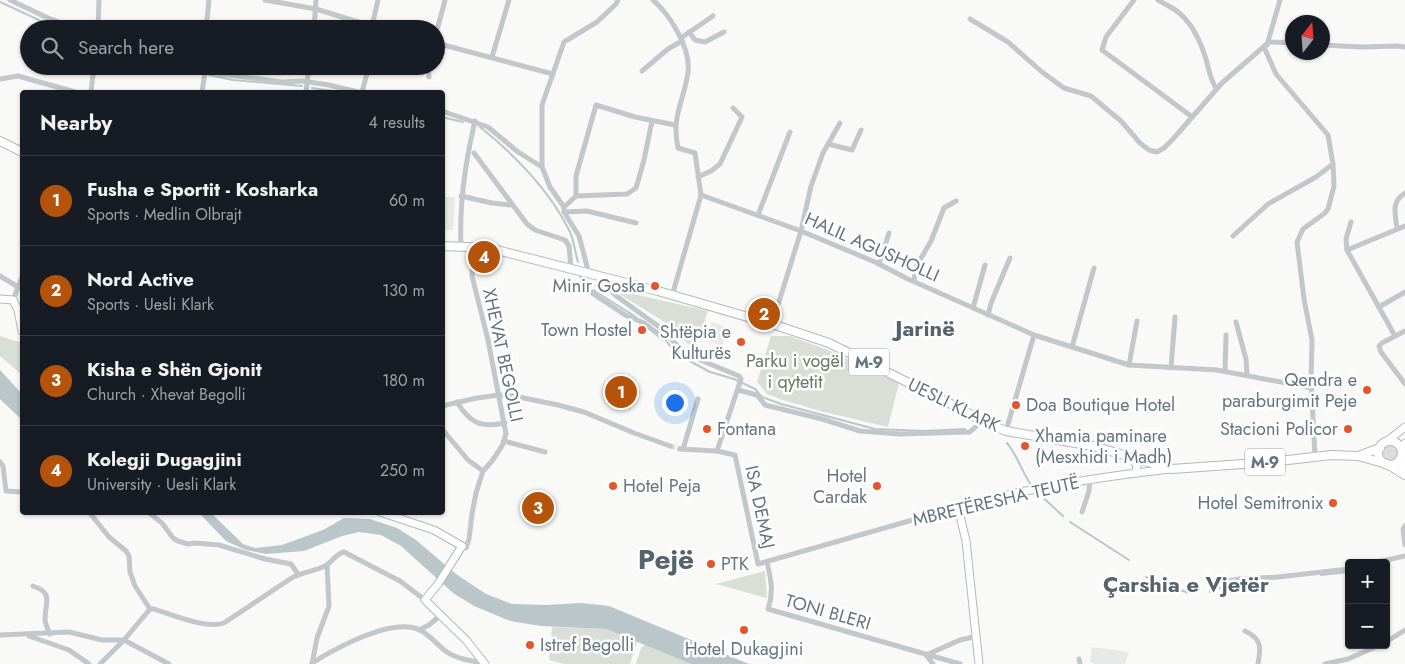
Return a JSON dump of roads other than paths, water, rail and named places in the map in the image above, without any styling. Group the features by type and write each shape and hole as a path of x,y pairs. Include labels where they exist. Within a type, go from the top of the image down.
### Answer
{"main road":[{"path":"0,142 20,151"},
{"name":"UESLI KLARK","path":"445,246 489,248 772,324 829,343 961,408 982,421 1006,431 1093,446 1132,459 1172,469"},
{"path":"0,299 13,300 18,310 20,320"},
{"path":"1402,451 1394,464 1385,463 1378,454 1383,445 1405,427"},
{"path":"1383,445 1396,443 1402,451 1405,468"},
{"name":"MBRETËRESHA TEUTË","path":"1358,456 1383,445"},
{"name":"MBRETËRESHA TEUTË","path":"958,507 1036,488 1172,469 1271,462 1316,456 1358,456 1385,463"},
{"path":"1132,459 1136,465 1136,473"},
{"name":"M-9","path":"1385,463 1405,475"},
{"path":"958,507 966,541 970,586 978,636 979,664"},
{"path":"389,515 434,530 465,545 425,600 466,640 484,663"}],"street":[{"path":"10,0 54,20"},
{"path":"98,20 99,0"},
{"path":"207,20 209,0"},
{"path":"265,0 316,9 352,20"},
{"path":"315,20 316,0"},
{"path":"373,20 378,0"},
{"path":"440,20 445,0"},
{"path":"492,57 509,0"},
{"path":"589,274 579,236 550,187 542,168 542,105 564,42 596,22 618,0"},
{"path":"653,0 661,7 674,25 686,54 688,70 675,126 678,148 695,153 701,195 672,296"},
{"path":"1134,0 1106,37 1102,50 1191,116"},
{"path":"1158,0 1178,12 1186,20 1199,41 1208,65 1211,80 1216,88"},
{"path":"1280,0 1265,46 1276,74 1328,135 1333,164 1334,186 1328,209 1303,229 1297,242 1304,299 1312,340 1312,388 1316,456"},
{"path":"642,71 689,32 713,16"},
{"path":"970,19 1008,42 1042,72 1064,88 1091,96 1121,121 1140,143 1149,150 1157,152 1164,148 1216,88 1265,46 1270,42 1285,43"},
{"path":"689,32 696,40 705,42 724,32"},
{"path":"445,44 553,74"},
{"path":"1330,45 1405,47"},
{"path":"91,90 93,75"},
{"path":"202,90 203,75"},
{"path":"229,75 282,82 307,82 349,90"},
{"path":"306,90 308,75"},
{"path":"363,90 367,75"},
{"path":"0,79 18,76 68,90"},
{"path":"564,209 576,196 576,176 596,105 675,126"},
{"path":"698,176 711,171 720,164 742,117 733,108"},
{"path":"445,112 488,127 518,152 542,168"},
{"path":"461,246 461,196 474,121"},
{"path":"576,196 627,194 636,188 652,121"},
{"path":"772,324 801,231 811,186 823,153 840,123"},
{"path":"828,144 852,150 861,130"},
{"path":"758,215 790,132"},
{"path":"474,153 527,224 535,230 565,240 569,246 575,270 589,291 625,315 644,323 663,338"},
{"path":"1233,236 1268,204 1316,177 1333,164"},
{"path":"1397,228 1396,201 1398,197 1405,193"},
{"name":"HALIL AGUSHOLLI","path":"701,195 801,231 879,264 1034,335 1129,365 1225,371 1312,388"},
{"path":"461,196 510,205"},
{"path":"914,281 916,267 931,241 944,208 956,201"},
{"path":"564,209 587,211 636,223"},
{"path":"1350,222 1346,239 1347,250 1395,336"},
{"path":"1347,250 1405,226"},
{"path":"879,264 889,233"},
{"name":"XHEVAT BEGOLLI","path":"465,545 471,530 472,514 483,471 492,461 506,434 488,340 472,276 473,246"},
{"path":"988,315 991,303 1010,258"},
{"path":"973,308 985,265"},
{"path":"1072,347 1094,268"},
{"path":"0,276 18,287"},
{"path":"600,277 616,296 658,326 686,354 738,376 739,385 717,451 681,449 698,399"},
{"path":"13,300 20,282"},
{"path":"1379,307 1405,292"},
{"path":"1172,368 1175,317"},
{"path":"1129,365 1138,321"},
{"path":"1236,322 1246,359 1247,375"},
{"path":"1405,331 1379,346 1380,352 1405,384"},
{"path":"1006,431 1034,335"},
{"path":"1225,371 1226,335"},
{"path":"739,385 757,395 765,405 822,419 860,431 900,434 970,432 982,421"},
{"path":"445,405 499,395 514,396 566,407 596,416 670,446"},
{"path":"457,402 464,413 474,422 490,426 504,424"},
{"path":"445,433 468,460 483,471"},
{"name":"XHEVAT BEGOLLI","path":"504,441 545,452"},
{"name":"ISA DEMAJ","path":"717,451 735,455 758,564"},
{"path":"0,462 3,466 3,491 20,492"},
{"path":"1082,512 1089,492 1090,479"},
{"name":"MBRETËRESHA TEUTË","path":"758,564 958,507"},
{"path":"92,515 110,537 126,551 129,556 130,572 135,586 150,609"},
{"path":"152,515 178,541 188,544 219,545 265,560 291,564 298,574"},
{"path":"1405,526 1403,529 1405,545"},
{"path":"150,609 218,625 229,621 298,574 327,565 338,554 344,552 400,581 425,600"},
{"path":"1390,559 1405,556"},
{"name":"TONI BLERI","path":"767,562 772,592 768,609 960,664"},
{"path":"312,664 317,638 329,606 327,565"},
{"path":"1221,582 1345,569"},
{"path":"33,586 44,590 46,595 45,622 50,634"},
{"path":"100,664 124,640 150,609"},
{"path":"419,630 441,616"},
{"path":"312,664 374,632 402,627 419,630 448,653 470,661 484,663"},
{"path":"1390,639 1405,630"},
{"path":"1245,631 1256,637 1259,642 1258,664"},
{"path":"0,635 69,632 102,640 124,640 169,664"},
{"path":"26,635 69,650 88,664"},
{"path":"933,664 926,655 960,640 978,636"},
{"path":"1325,664 1348,659 1371,649"}],"waterway":[{"path":"0,2 39,20"},
{"path":"209,75 233,80 302,86"},
{"path":"312,88 326,90"},
{"path":"445,118 463,122"},
{"path":"480,127 506,149 531,175 553,203 573,239 578,262"},
{"path":"593,290 636,317"},
{"path":"664,338 671,347 688,360 710,372 734,379 755,389 762,397 781,404 875,429 924,431 965,429"},
{"path":"1007,443 1032,486"},
{"path":"1037,492 1063,516"},
{"path":"1070,522 1129,560"},
{"path":"1321,575 1345,572"},
{"path":"1146,577 1167,585"},
{"path":"1210,592 1232,583"},
{"path":"1177,589 1189,593"}],"tunnel":[{"path":"670,446 680,449"}],"place":[{"name":"Kolegji Dugagjini","path":"484,257"},
{"name":"Minir Goska","path":"655,286"},
{"name":"Nord Active","path":"764,314"},
{"name":"Town Hostel","path":"642,330"},
{"name":"Shtëpia e Kulturës","path":"741,342"},
{"name":"Qendra e paraburgimit Peje","path":"1367,390"},
{"name":"Fusha e Sportit - Kosharka","path":"621,392"},
{"name":"Doa Boutique Hotel","path":"1016,405"},
{"name":"Fontana","path":"707,429"},
{"name":"Stacioni Policor","path":"1348,429"},
{"name":"Xhamia paminare (Mesxhidi i Madh)","path":"1025,446"},
{"name":"Hotel Peja","path":"613,486"},
{"name":"Hotel Cardak","path":"877,486"},
{"name":"Hotel Semitronix","path":"1333,503"},
{"name":"Kisha e Shën Gjonit","path":"538,508"},
{"name":"PTK","path":"711,564"},
{"name":"Hotel Dukagjini","path":"744,630"},
{"name":"Istref Begolli","path":"530,645"}],"district":[{"name":"Jarinë","path":"925,328"},
{"name":"Pejë","path":"666,559"},
{"name":"Çarshia e Vjetër","path":"1186,584"}],"park label":[{"name":"Parku i vogël i qytetit","path":"795,371"}]}
